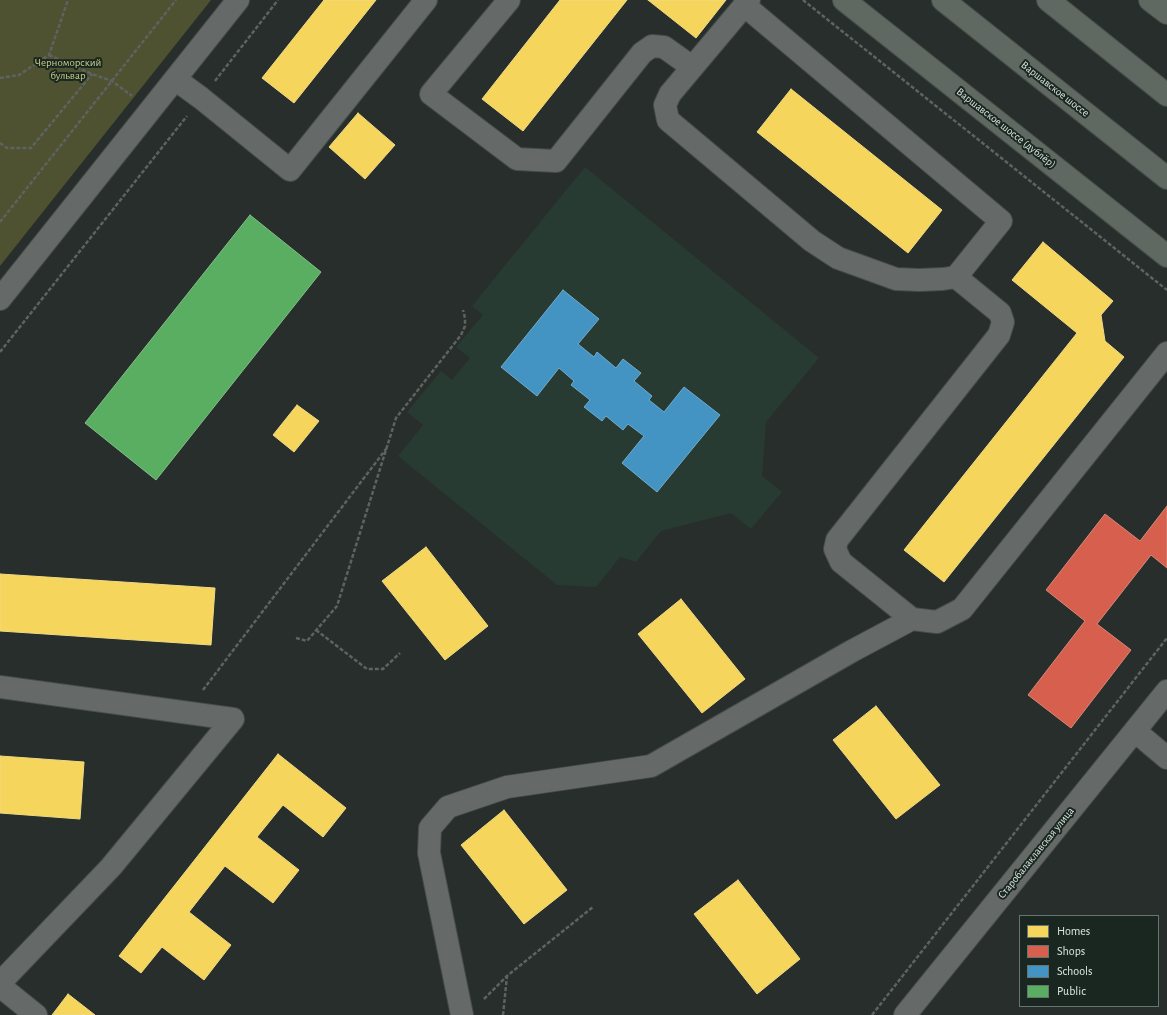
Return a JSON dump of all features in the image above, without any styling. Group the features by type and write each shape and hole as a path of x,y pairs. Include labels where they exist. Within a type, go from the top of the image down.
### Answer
{"main road":[{"name":"Варшавское шоссе (дублёр)","path":"844,0 1167,256"},
{"name":"Варшавское шоссе","path":"943,0 1167,178"},
{"path":"1048,0 1167,94"},
{"path":"1150,0 1167,13"}],"street":[{"path":"0,299 238,0"},
{"path":"175,79 201,98 290,170 426,0"},
{"path":"508,0 431,94 517,159 556,161 642,53 652,46 664,47 692,67"},
{"path":"746,3 1001,221 956,277 925,280 896,279 838,258 812,241 668,120 665,105 670,94 692,67 746,3"},
{"path":"956,277 1000,312 1003,322 999,335 837,540 835,549 841,562 912,619 937,622 962,609 1167,353"},
{"path":"470,1009 429,853 430,828 448,807 507,787 651,766 852,651 912,619"},
{"path":"0,687 233,719 111,867 0,983"},
{"name":"Старобалаклавская улица","path":"905,1015 1167,691"},
{"path":"1135,731 1167,758"},
{"path":"0,986 36,1015"}],"path":[{"path":"0,78 19,75 49,55 68,0"},
{"path":"0,220 176,0"},
{"path":"0,352 278,0"},
{"path":"803,0 1167,290"},
{"path":"0,143 7,148 30,148 92,74 49,55"},
{"path":"296,638 307,641 337,606 396,418 462,335 465,326 463,310"},
{"path":"186,712 387,447"},
{"path":"316,630 367,669 383,669 400,653"},
{"path":"872,1015 1167,638"},
{"path":"470,1009 507,976 593,907"},
{"path":"503,1015 507,976"}],"shaded area":[{"path":"585,167 819,358 766,422 762,476 782,492 751,529 731,513 661,531 636,562 620,557 596,587 557,585 398,456 423,425 407,412 441,371 452,380 470,358 456,347 483,315 472,306"}],"green space":[{"name":"Черноморский бульвар","path":"0,0 211,0 0,266"}],"building: Homes":[{"path":"324,0 376,0 294,103 262,78"},
{"path":"560,0 627,0 523,131 482,99"},
{"path":"648,0 726,0 696,38"},
{"path":"791,89 942,210 908,253 757,132"},
{"path":"358,113 395,145 365,179 329,147"},
{"path":"1043,242 1113,301 1101,315 1105,341 1124,357 944,582 904,550 1077,333 1012,280"},
{"path":"297,405 319,421 294,452 273,435"},
{"path":"426,547 488,626 445,660 382,581"},
{"path":"0,574 215,588 211,645 0,631"},
{"path":"681,599 745,679 702,713 638,634"},
{"path":"876,706 940,785 896,819 833,740"},
{"path":"278,754 346,808 323,837 283,805 257,837 299,870 273,903 225,866 189,912 231,945 204,980 162,947 141,973 119,956"},
{"path":"0,756 84,762 80,819 0,813"},
{"path":"504,810 567,890 524,924 461,845"},
{"path":"738,880 800,959 757,994 694,914"},
{"path":"68,994 95,1015 52,1015"}],"building: Shops":[{"path":"1167,506 1167,568 1151,555 1097,624 1131,650 1071,728 1028,695 1085,621 1046,590 1105,514 1140,541"}],"building: Schools":[{"path":"563,290 599,319 578,344 594,357 597,352 616,368 623,359 641,373 634,381 652,396 649,400 664,412 684,387 720,415 657,492 622,463 644,436 628,424 623,430 606,416 602,421 584,407 590,400 571,385 574,381 559,368 537,396 501,367"}],"building: Public":[{"path":"250,215 321,272 156,480 85,423"}]}
